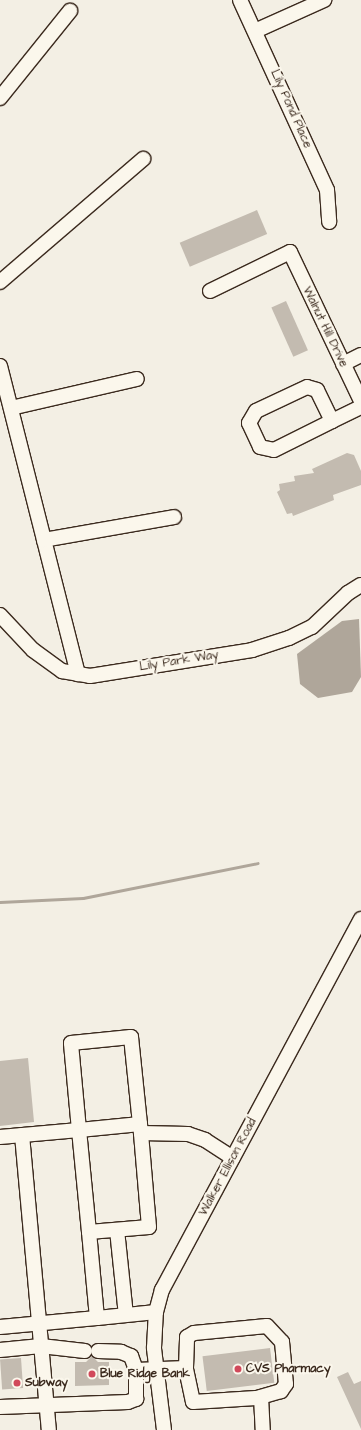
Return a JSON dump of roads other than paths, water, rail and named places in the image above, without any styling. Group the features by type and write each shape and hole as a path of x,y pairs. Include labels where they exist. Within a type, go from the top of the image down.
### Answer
{"street":[{"name":"Lily Pond Place","path":"240,0 327,190 329,222"},
{"path":"255,31 324,0"},
{"path":"0,98 70,11"},
{"path":"0,282 143,159"},
{"name":"Walnut Hill Drive","path":"210,291 290,252 361,401"},
{"path":"343,364 361,355"},
{"path":"0,366 78,674"},
{"path":"11,408 137,379"},
{"path":"332,421 316,390 307,387 256,411 249,423 260,447 274,450 361,407"},
{"path":"44,540 174,516"},
{"name":"Lily Park Way","path":"0,615 33,650 62,671 90,676 252,650 289,638 312,627 348,593 361,585"},
{"name":"Walker Ellison Road","path":"164,1430 157,1370 156,1312 162,1290 361,919"},
{"path":"89,1232 148,1227 131,1037 70,1043 97,1318"},
{"path":"0,1137 79,1130 140,1129 188,1134 205,1140 233,1158"},
{"path":"22,1135 41,1346 48,1404 49,1430"},
{"path":"118,1230 126,1315"},
{"path":"0,1327 156,1312"},
{"path":"267,1326 282,1342 286,1384 281,1391 261,1397 193,1402 186,1368 187,1337 194,1333 267,1326"},
{"path":"0,1350 41,1346 121,1352 132,1356 136,1370 136,1399 128,1402 0,1407"},
{"path":"136,1370 186,1368"},
{"path":"261,1397 263,1430"}],"waterway":[{"path":"0,902 83,898 258,863"}],"place":[{"name":"CVS Pharmacy","path":"238,1369"},
{"name":"Blue Ridge Bank","path":"92,1374"},
{"name":"Subway","path":"17,1383"}]}
